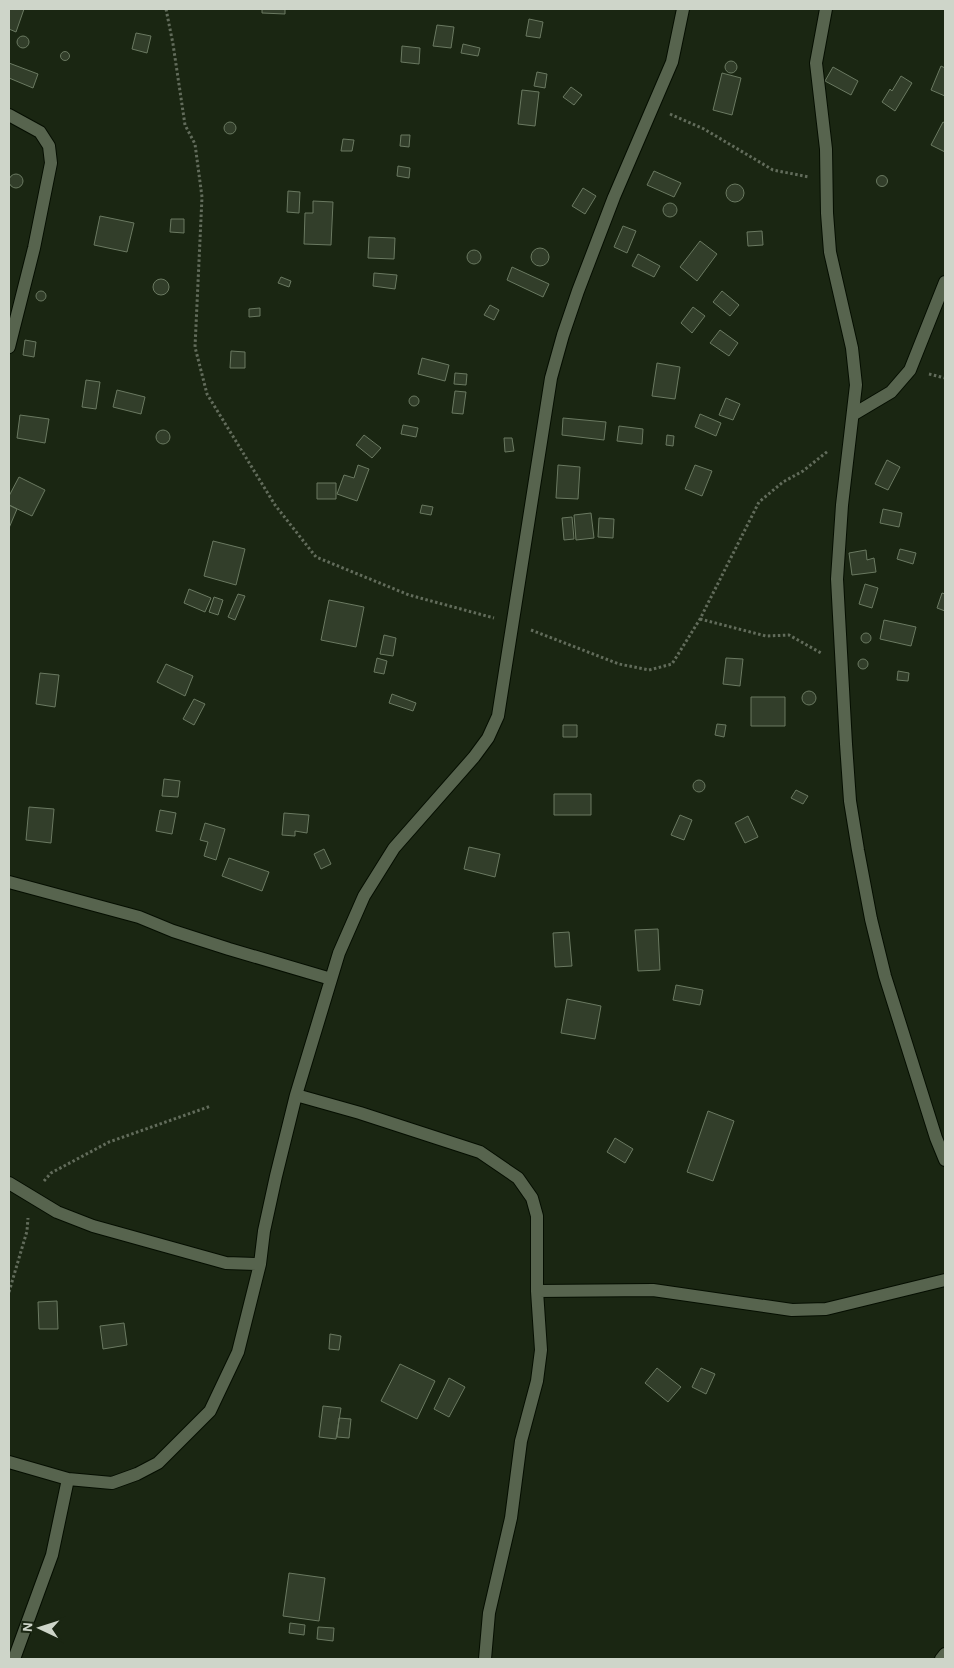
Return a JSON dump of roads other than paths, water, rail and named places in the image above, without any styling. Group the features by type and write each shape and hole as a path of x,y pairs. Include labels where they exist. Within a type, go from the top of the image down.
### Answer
{"street":[{"path":"9,1462 68,1479 112,1482 137,1474 158,1463 210,1411 238,1352 260,1264 264,1231 296,1095 339,953 364,896 394,848 474,757 488,738 498,716 514,624 551,378 578,291 614,198 672,62 683,9"},
{"path":"826,9 816,63 826,149 830,252 852,348 856,385 842,505 837,579 850,801 871,919 885,976 936,1138 945,1160"},
{"path":"9,115 40,132 49,146 51,163 34,248 9,347"},
{"path":"854,414 891,392 910,370 945,282"},
{"path":"9,882 139,917 173,931 331,979"},
{"path":"296,1095 360,1113 480,1152 518,1178 532,1198 537,1216 537,1291 541,1350 537,1381 521,1441 511,1518 489,1613 486,1659"},
{"path":"9,1183 57,1212 93,1226 226,1263 260,1264"},
{"path":"537,1291 653,1290 792,1310 826,1309 945,1280"},
{"path":"14,1659 52,1555 68,1479"},
{"path":"941,1659 945,1654"}]}
